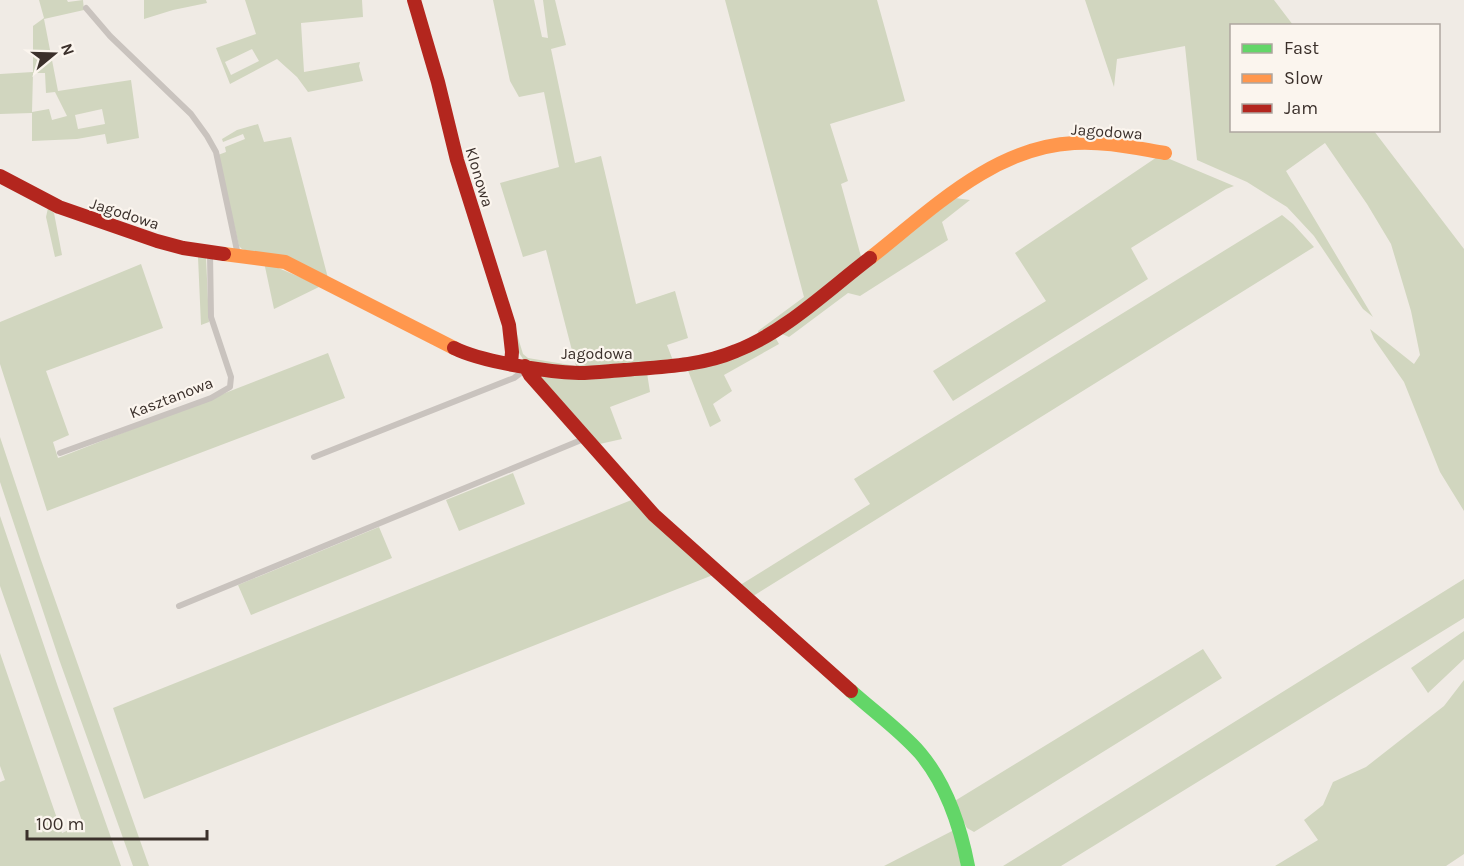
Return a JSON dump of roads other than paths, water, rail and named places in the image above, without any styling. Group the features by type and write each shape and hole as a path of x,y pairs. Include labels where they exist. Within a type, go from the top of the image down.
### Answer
{"street":[{"name":"Klonowa","path":"414,0 438,82 457,160 509,326 512,352 521,366"},
{"name":"Jagodowa","path":"0,176 72,213 157,241 210,253 285,262 459,350 521,366 597,373 666,368 714,359 737,351 771,334 966,184 1015,156 1043,147 1081,143 1165,153"},
{"path":"521,366 654,515 918,751 935,770 957,822 968,866"}],"lane":[{"path":"86,8 110,36 192,114 207,136 216,152 238,255"},
{"name":"Kasztanowa","path":"60,453 210,398 230,387 231,377 211,317 210,253"},
{"path":"314,457 514,378 521,366"},
{"path":"179,606 586,438"}]}
